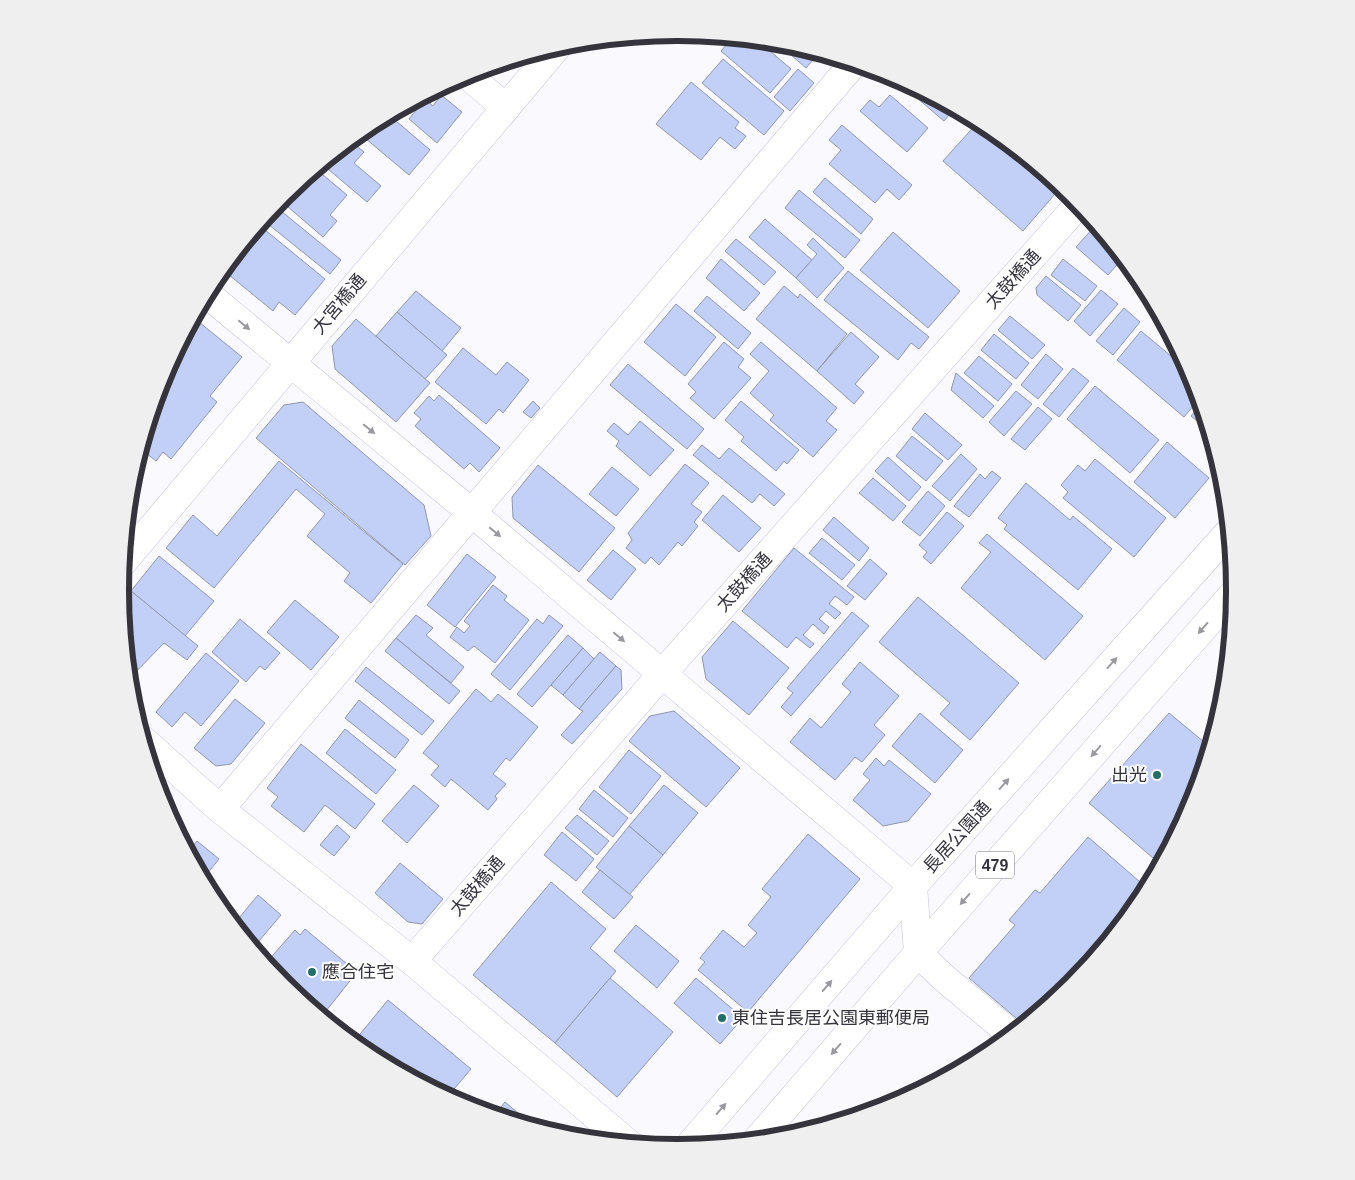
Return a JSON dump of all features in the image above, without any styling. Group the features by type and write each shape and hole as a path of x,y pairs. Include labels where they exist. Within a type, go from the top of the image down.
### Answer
{"main road":[{"name":"大宮橋通","path":"130,554 549,57"},
{"path":"220,809 849,69"},
{"path":"474,81 506,108"},
{"name":"太鼓橋通","path":"412,961 662,674 1074,210"},
{"path":"213,299 471,512 913,886 918,953 944,978 1006,1029"},
{"name":"長居公園通","path":"695,1139 913,886 1224,538"},
{"name":"479","path":"764,1131 918,953 1226,603"},
{"path":"152,748 220,809 412,961 619,1135"}],"building":[{"path":"727,44 768,49 791,69 770,93 721,51"},
{"path":"788,53 814,59 806,68"},
{"path":"723,59 784,111 764,135 702,83"},
{"path":"798,69 814,83 790,111 774,97"},
{"path":"691,82 739,122 735,128 746,136 735,149 720,137 701,160 656,124"},
{"path":"441,95 462,112 437,143 409,119 419,106 428,102 433,106"},
{"path":"890,95 928,128 907,152 860,111 870,100 879,107"},
{"path":"914,95 950,114 944,121"},
{"path":"395,120 430,150 409,175 366,139"},
{"path":"842,125 912,185 899,200 887,189 875,203 829,164 841,150 829,140"},
{"path":"973,128 1012,155 1056,193 1023,231 943,161"},
{"path":"356,146 364,152 354,163 381,186 367,202 327,168"},
{"path":"321,173 347,195 330,215 337,221 323,237 286,205"},
{"path":"825,178 873,219 861,234 813,192"},
{"path":"799,190 860,240 845,258 785,208"},
{"path":"281,211 341,260 330,274 268,224"},
{"path":"765,219 812,260 796,278 749,237"},
{"path":"264,229 325,279 295,315 279,302 273,311 229,275"},
{"path":"1092,230 1118,263 1108,275 1076,247"},
{"path":"893,232 960,291 928,328 860,270"},
{"path":"813,238 844,268 817,298 796,278 817,254 807,245"},
{"path":"736,239 776,272 764,285 725,251"},
{"path":"721,259 760,293 744,311 706,278"},
{"path":"1063,259 1097,286 1085,301 1051,275"},
{"path":"848,271 929,337 919,349 911,343 898,360 824,300"},
{"path":"1046,276 1081,305 1068,321 1037,295 1036,288"},
{"path":"784,286 798,298 800,294 847,334 817,371 756,319"},
{"path":"1101,290 1118,304 1090,336 1074,321"},
{"path":"416,291 461,328 442,351 397,312"},
{"path":"707,296 751,333 738,349 694,311"},
{"path":"676,304 716,337 685,376 644,342"},
{"path":"1124,308 1140,322 1113,355 1096,341"},
{"path":"397,312 447,355 425,379 376,336"},
{"path":"1010,316 1045,345 1032,359 998,330"},
{"path":"356,319 430,383 396,422 335,369 332,346"},
{"path":"199,322 242,357 210,396 217,402 171,459 163,452 156,461 146,453 147,448 171,380 185,347"},
{"path":"1141,331 1175,360 1194,405 1184,417 1117,360"},
{"path":"851,332 879,357 855,384 864,392 854,404 817,371"},
{"path":"994,334 1029,363 1016,379 981,350"},
{"path":"724,342 744,359 738,367 751,378 714,419 690,398 696,392 688,384"},
{"path":"761,342 837,408 826,421 837,430 813,457 770,420 774,415 750,393 769,371 750,354"},
{"path":"463,348 496,375 507,362 529,380 503,413 499,409 486,424 435,382"},
{"path":"1046,354 1063,369 1038,399 1021,385"},
{"path":"979,356 1012,384 998,401 964,373"},
{"path":"628,364 704,429 687,449 610,385"},
{"path":"1073,368 1089,381 1059,417 1043,404"},
{"path":"956,373 994,406 983,418 951,390"},
{"path":"1095,386 1159,440 1130,473 1067,419"},
{"path":"1016,391 1032,404 1004,436 989,422"},
{"path":"439,395 500,448 479,472 470,463 464,469 415,426 421,419 414,413 429,396 434,401"},
{"path":"533,401 540,408 531,418 523,412"},
{"path":"741,401 799,450 787,464 784,461 776,471 741,441 744,437 725,420"},
{"path":"303,402 424,505 431,536 405,565 256,438 284,405"},
{"path":"1038,407 1052,419 1025,450 1011,439"},
{"path":"1196,410 1200,424 1191,416"},
{"path":"925,413 962,445 948,460 912,429"},
{"path":"640,421 674,450 650,476 616,446 619,441 607,431 614,423 628,435"},
{"path":"912,436 943,461 926,481 896,456"},
{"path":"1167,442 1209,478 1175,518 1134,482"},
{"path":"702,445 719,459 729,448 785,494 774,506 760,494 752,503 693,455"},
{"path":"961,454 977,469 950,501 932,486"},
{"path":"888,457 921,487 909,501 875,471"},
{"path":"1095,459 1166,518 1134,557 1063,498 1068,492 1061,485 1078,465 1085,471"},
{"path":"279,461 403,564 371,603 344,581 350,573 307,536 325,514 296,489 214,588 166,548 193,515 217,536"},
{"path":"685,464 709,483 691,504 702,512 694,522 698,526 682,546 678,542 659,565 651,557 645,564 626,548 632,540 628,533"},
{"path":"538,465 615,528 579,572 513,518 512,497"},
{"path":"612,467 639,489 616,516 589,494"},
{"path":"992,471 1001,478 969,517 954,506 980,474 985,479"},
{"path":"873,478 906,506 893,521 859,493"},
{"path":"1026,483 1070,520 1073,516 1112,549 1078,590 1004,529 1007,525 998,518"},
{"path":"928,491 945,506 920,536 902,522"},
{"path":"723,495 761,528 739,552 702,520"},
{"path":"947,512 964,526 931,564 923,557 927,552 919,545"},
{"path":"834,517 869,548 859,561 823,530"},
{"path":"987,534 1083,616 1045,660 961,588 991,552 979,543"},
{"path":"822,538 855,565 842,580 809,553"},
{"path":"794,548 854,597 847,605 835,596 829,604 841,613 835,619 826,611 819,619 829,627 824,634 813,624 803,635 814,644 810,648 796,637 787,648 742,611"},
{"path":"613,550 636,569 611,600 587,580"},
{"path":"467,554 496,577 455,627 427,605"},
{"path":"159,556 214,601 185,636 131,591"},
{"path":"870,559 887,574 865,600 847,586"},
{"path":"493,585 507,596 504,600 529,620 495,663 474,646 468,651 450,637 457,627 464,633 470,626 464,621"},
{"path":"131,591 198,646 187,660 164,643 135,673 129,593"},
{"path":"918,597 1019,683 970,740 940,714 950,703 879,642"},
{"path":"295,600 339,637 311,670 267,632"},
{"path":"852,612 869,626 791,716 781,707 793,693 787,688"},
{"path":"416,615 433,628 426,635 464,667 451,683 396,638"},
{"path":"549,615 563,626 510,690 491,674 537,619 543,624"},
{"path":"240,619 280,653 265,670 260,666 246,682 212,652"},
{"path":"733,621 789,668 749,715 706,679 702,657"},
{"path":"568,635 583,648 532,707 517,694"},
{"path":"396,638 460,691 449,704 385,651"},
{"path":"583,648 594,659 563,695 551,685"},
{"path":"600,652 616,666 579,709 563,695"},
{"path":"206,653 239,681 201,726 185,712 172,727 156,712"},
{"path":"860,662 899,696 874,725 885,735 862,762 855,757 835,780 790,742 810,718 821,728 851,692 842,684"},
{"path":"616,666 621,670 622,689 572,744 561,735 583,711 579,709"},
{"path":"366,667 434,721 422,735 355,681"},
{"path":"476,689 491,702 498,694 538,727 510,761 506,758 493,774 506,784 495,796 497,799 488,810 451,779 445,787 431,775 439,766 423,753"},
{"path":"235,699 265,723 231,764 216,766 194,748"},
{"path":"359,700 409,740 395,758 345,718"},
{"path":"674,711 740,768 706,807 629,741 650,716"},
{"path":"920,713 963,750 935,783 892,746"},
{"name":"出光","path":"1169,713 1205,743 1184,800 1170,833 1155,860 1089,803"},
{"path":"345,729 396,770 376,794 326,753"},
{"path":"301,744 375,804 355,829 325,805 304,832 271,806 278,797 267,788"},
{"path":"629,750 661,776 631,814 599,787"},
{"path":"876,758 884,766 889,760 931,794 908,821 883,826 853,800 870,780 863,774"},
{"path":"414,785 439,806 407,843 382,821"},
{"path":"664,785 698,813 663,855 629,826"},
{"path":"594,790 628,818 613,837 579,809"},
{"path":"577,815 609,841 597,855 565,828"},
{"path":"337,825 350,837 334,856 320,845"},
{"path":"629,826 663,855 629,895 596,867"},
{"path":"562,832 594,859 576,881 544,855"},
{"path":"808,834 860,879 748,1012 698,970 705,962 700,958 723,930 744,947 757,933 748,925 771,897 762,889"},
{"path":"1088,837 1141,883 1113,924 1090,952 1066,978 1018,1020 969,978 1015,925 1009,920 1035,890 1040,893"},
{"path":"197,841 219,859 208,873 202,864 192,847"},
{"path":"400,863 443,899 422,924 408,922 375,893"},
{"path":"600,870 633,897 614,919 582,892"},
{"path":"551,882 606,929 590,948 616,971 555,1043 473,975"},
{"path":"258,895 281,915 257,943 238,919"},
{"path":"636,925 679,961 657,988 614,951"},
{"name":"應合住宅","path":"305,929 353,969 349,974 353,977 326,1011 289,978 270,958 295,930 300,935"},
{"path":"610,978 673,1032 617,1097 555,1043"},
{"path":"696,978 743,1018 720,1044 674,1003"},
{"path":"388,1000 471,1069 453,1090 403,1065 359,1036"},
{"path":"505,1102 521,1116 501,1110 499,1109"}],"place":[{"name":"出光","path":"1157,775"},
{"name":"應合住宅","path":"312,972"},
{"name":"東住吉長居公園東郵便局","path":"722,1018"}]}
